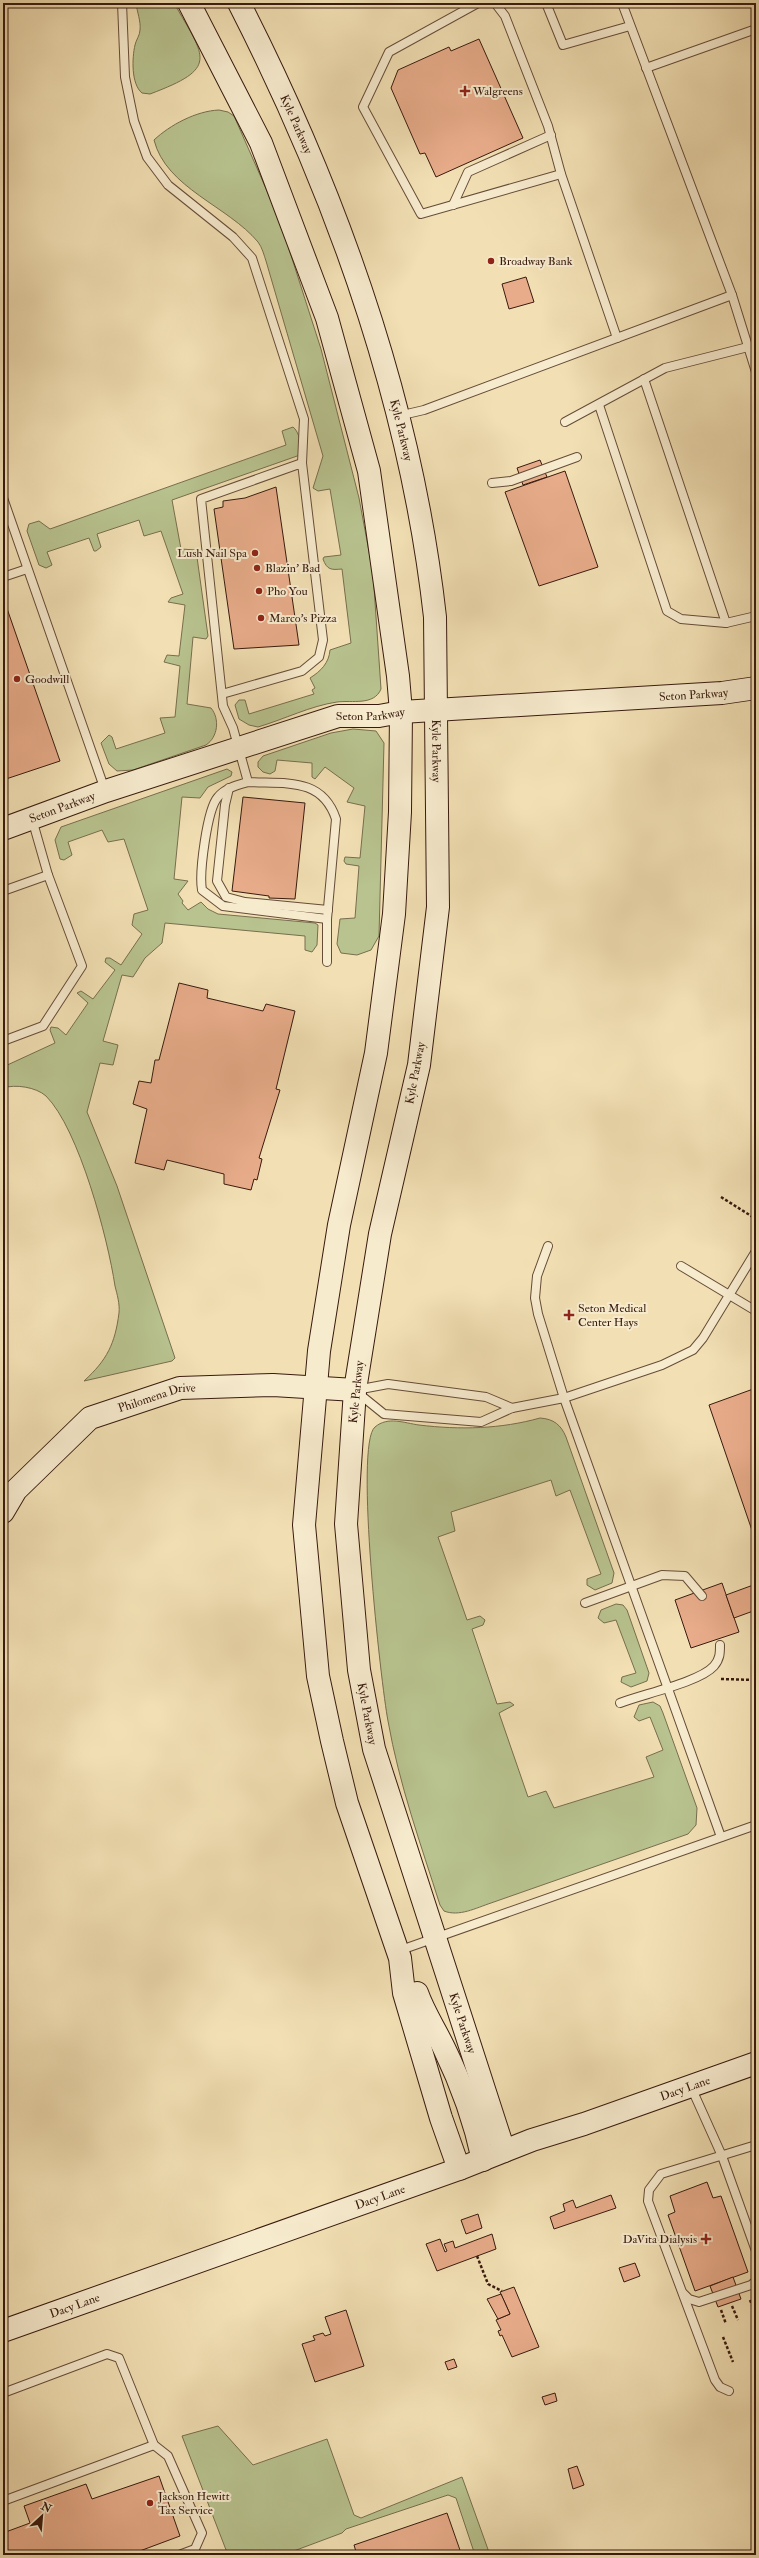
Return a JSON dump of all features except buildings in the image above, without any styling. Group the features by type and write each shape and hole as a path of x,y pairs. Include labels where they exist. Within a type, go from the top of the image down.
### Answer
{"street":[{"name":"Kyle Parkway","path":"189,3 261,143 327,318 369,471 401,712 400,812 394,914 376,1053 339,1225 314,1386 304,1526 318,1676 347,1803 399,1954 411,1978 423,2010 446,2054 477,2133 483,2160"},
{"name":"Kyle Parkway","path":"239,3 300,127 367,305 410,463 435,617 437,915 419,1065 380,1234 355,1390 346,1524 359,1670 374,1749 504,2151"},
{"name":"Seton Parkway","path":"3,829 106,791 338,716 379,716 401,712 722,693 756,688"},
{"name":"Philomena Drive","path":"3,1512 16,1490 90,1418 180,1388 273,1385 314,1386 355,1390"},
{"name":"Kyle Parkway","path":"399,1954 404,1993 441,2118 459,2169"},
{"name":"Dacy Lane","path":"3,2331 459,2169 504,2151 756,2063"}],"lane":[{"path":"122,3 125,77 134,121 148,157 168,185 234,237 252,258 304,419 302,463 324,640 318,656 302,671 222,694"},
{"path":"478,3 389,52 363,107 421,214 561,174"},
{"path":"495,3 505,16 551,135 561,174 617,338"},
{"path":"546,3 563,45 630,26"},
{"path":"622,3 732,295 756,372"},
{"path":"646,68 756,29"},
{"path":"453,205 468,172 551,135"},
{"path":"397,416 424,410 732,295"},
{"path":"565,422 665,368 748,347"},
{"path":"644,379 726,623"},
{"path":"599,405 667,611 681,620 726,623 756,616"},
{"path":"492,483 515,479 577,457"},
{"path":"248,782 239,748 223,706 201,499 302,463"},
{"path":"3,498 106,791"},
{"path":"3,577 27,569"},
{"path":"327,962 328,915 336,819 331,805 320,792 304,785 248,782 229,788 218,796 212,807 200,876 202,890 223,906 328,915"},
{"path":"229,788 217,881 226,897 245,902 328,915"},
{"path":"3,1041 43,1026 82,966 48,875 32,818"},
{"path":"3,891 48,875"},
{"path":"548,1246 537,1276 536,1298 538,1314 564,1398 721,1837"},
{"path":"355,1390 384,1414 480,1422 512,1408 564,1398 662,1365 693,1350 730,1295 756,1251"},
{"path":"680,1266 756,1311"},
{"path":"355,1390 388,1384 486,1398 512,1408"},
{"path":"585,1603 662,1575 676,1574 685,1576 692,1582 702,1596"},
{"path":"620,1703 692,1680 708,1671 720,1656 720,1645"},
{"path":"399,1954 434,1937 756,1825"},
{"path":"691,2086 722,2156 756,2251"},
{"path":"729,2391 720,2388 715,2380 648,2201 649,2190 661,2174 756,2145"},
{"path":"682,2292 689,2299 699,2302 751,2285 756,2280"},
{"path":"3,2393 107,2354 119,2358 154,2445 168,2456 202,2533 195,2549 179,2555"},
{"path":"3,2501 154,2445"}],"path":[{"path":"721,1197 756,1219"},
{"path":"721,1679 756,1680"},
{"path":"477,2256 488,2284 502,2291"},
{"path":"750,2300 756,2315"},
{"path":"732,2306 738,2320"},
{"path":"721,2310 726,2324"},
{"path":"723,2337 733,2362"}],"green space":[{"path":"136,3 174,3 199,50 200,60 196,69 187,77 150,94 142,93 138,89 134,77 134,50 140,27"},
{"path":"219,110 228,112 234,116 279,218 321,349 359,498 373,573 381,689 378,694 368,700 327,704 258,727 249,725 239,719 235,705 239,700 245,700 249,714 314,694 312,690 315,688 310,678 324,666 328,659 330,650 351,643 342,569 328,567 323,559 324,557 341,555 330,489 318,491 313,488 323,456 263,251 258,242 245,229 199,196 171,171 161,157 154,140 160,134 184,120 201,113"},
{"path":"293,427 300,440 300,455 172,500 181,549 196,550 208,636 206,639 193,637 187,704 211,708 217,722 215,733 210,742 206,745 133,770 117,771 109,764 101,743 109,735 112,737 116,749 165,733 160,718 175,717 180,666 164,662 167,655 179,656 185,605 168,602 171,598 183,594 161,531 144,536 139,520 97,534 101,547 96,551 94,551 89,538 47,552 52,565 46,568 39,565 27,531 29,524 39,521 50,529 286,445 282,431"},
{"path":"353,729 376,731 384,743 379,936 371,950 357,955 341,953 337,944 340,919 355,918 359,866 346,864 344,861 345,857 360,858 365,806 347,802 354,788 325,767 315,779 312,777 312,763 277,760 275,771 270,774 263,772 258,767 258,762 263,756 331,733"},
{"path":"227,769 232,772 231,776 208,787 200,798 182,797 174,879 188,881 178,894 183,901 182,903 188,910 201,902 208,909 218,914 315,923 318,925 317,945 312,952 305,950 305,936 165,923 162,943 145,958 133,977 122,975 103,1041 118,1045 113,1065 100,1063 87,1112 117,1186 175,1358 172,1361 84,1381 99,1366 109,1351 115,1334 119,1313 119,1303 106,1241 99,1214 80,1158 70,1133 58,1112 46,1096 37,1090 19,1086 3,1088 3,1067 55,1043 50,1030 51,1027 58,1028 66,1035 88,1003 77,993 81,991 93,999 115,970 105,962 106,958 110,958 121,965 142,934 132,925 134,914 148,910 124,839 108,842 102,830 68,842 72,855 64,860 60,859 55,840 61,827"},
{"path":"540,1418 556,1423 562,1429 566,1437 614,1573 612,1583 595,1590 587,1585 587,1579 601,1574 570,1490 556,1496 551,1480 451,1512 455,1531 438,1537 467,1620 480,1616 485,1620 483,1625 472,1629 497,1704 510,1702 514,1705 499,1713 528,1797 546,1791 554,1808 654,1777 646,1757 663,1750 650,1717 639,1721 634,1717 639,1705 653,1702 660,1706 663,1713 697,1808 696,1825 688,1834 473,1909 450,1913 444,1911 440,1905 425,1860 404,1791 388,1721 380,1662 371,1566 367,1475 369,1443 375,1427 391,1421 434,1427 480,1428 525,1422"},
{"path":"616,1604 623,1605 627,1610 649,1673 647,1681 631,1687 621,1682 622,1677 636,1673 616,1620 604,1623 598,1618 601,1610"},
{"path":"218,2426 253,2465 327,2439 354,2515 361,2518 462,2477 490,2555 475,2555 456,2498 448,2495 346,2529 342,2533 283,2555 228,2555 182,2436"}],"place":[{"name":"Walgreens","path":"465,91"},
{"name":"Broadway Bank","path":"491,261"},
{"name":"Lush Nail Spa","path":"255,553"},
{"name":"Blazin' Bad","path":"257,568"},
{"name":"Pho You","path":"259,591"},
{"name":"Marco's Pizza","path":"261,618"},
{"name":"Goodwill","path":"17,679"},
{"name":"Seton Medical Center Hays","path":"569,1315"},
{"name":"DaVita Dialysis","path":"706,2239"},
{"name":"Jackson Hewitt Tax Service","path":"150,2503"}]}
